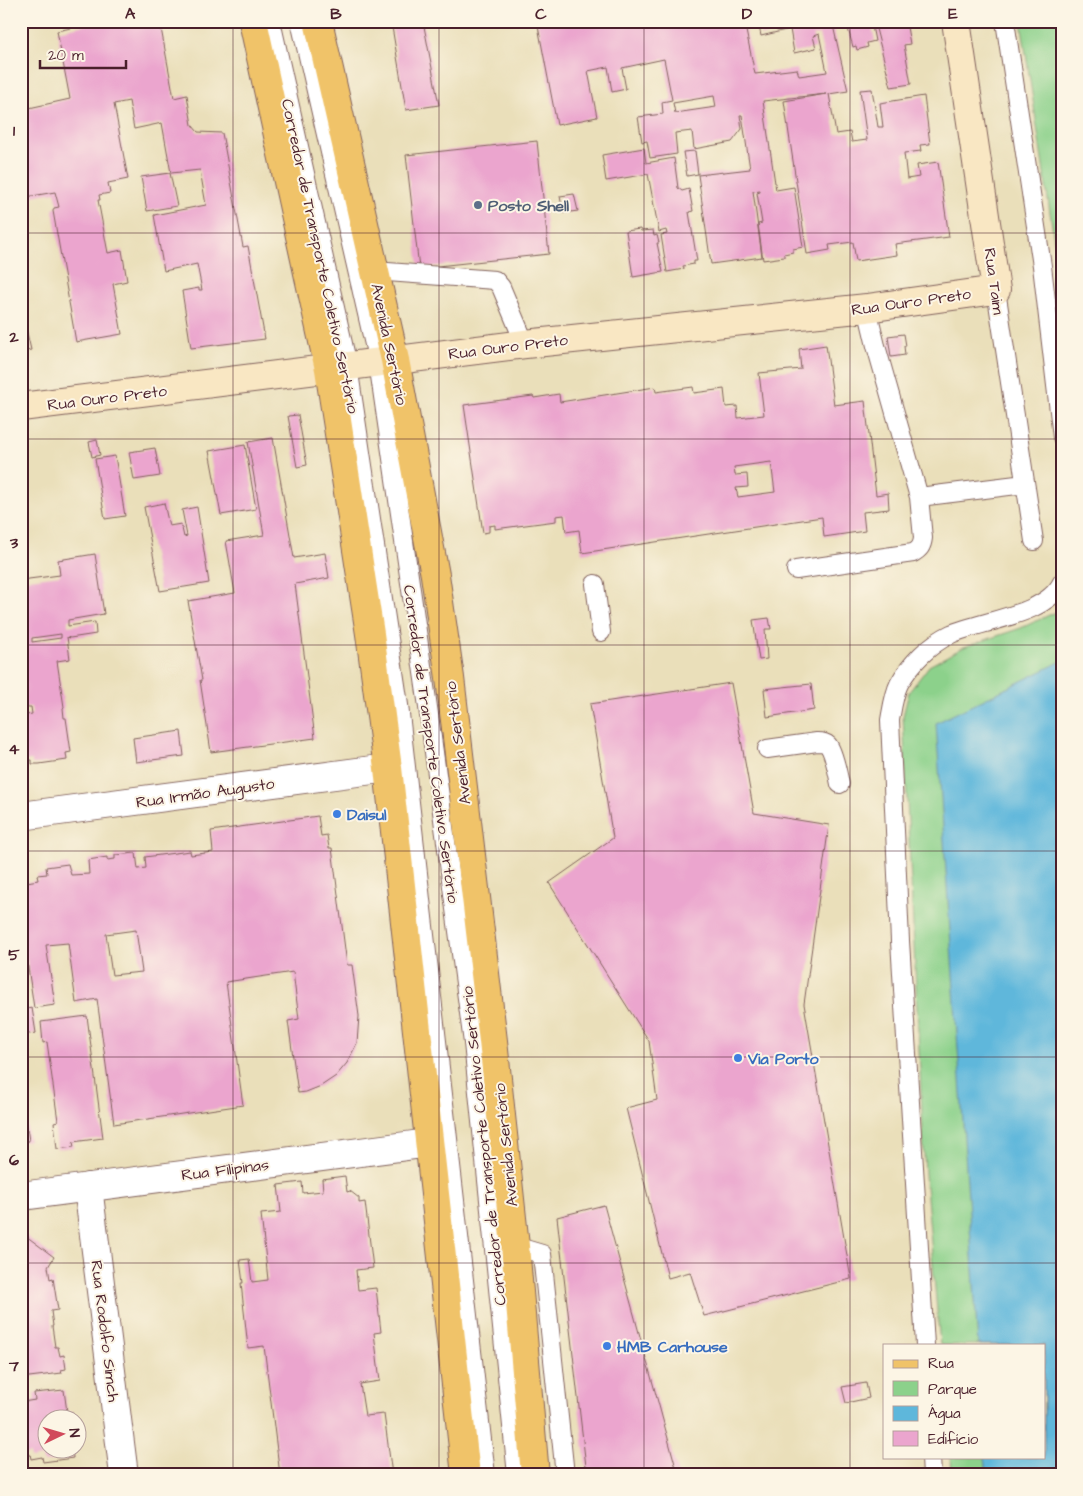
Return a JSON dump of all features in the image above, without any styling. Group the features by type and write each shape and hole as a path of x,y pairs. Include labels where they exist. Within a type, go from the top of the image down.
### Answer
{"main road":[{"path":"253,21 338,368 388,768 466,1475"},
{"name":"Avenida Sertório","path":"318,21 374,271 386,361 435,575 492,1032 515,1246 535,1475"}],"street":[{"name":"Rua Taim","path":"956,21 996,290"},
{"name":"Rua Ouro Preto","path":"21,407 525,344 868,308 996,290"},
{"name":"Rua Irmão Augusto","path":"21,816 388,768"},
{"name":"Rua Filipinas","path":"21,1196 429,1142"},
{"name":"Rua Rodolfo Simch","path":"88,1187 124,1475"}],"lane":[{"name":"Corredor de Transporte Coletivo Sertório","path":"271,21 338,368 399,705 486,1475"},
{"name":"Corredor de Transporte Coletivo Sertório","path":"300,21 386,361 427,700 473,1043 517,1475"},
{"path":"1005,21 1042,266 1062,437"},
{"path":"374,271 495,280 501,287 525,344"},
{"name":"Rua Taim","path":"996,290 1034,541"},
{"path":"796,570 912,552 918,550 922,545 919,497 876,346 868,308"},
{"path":"919,497 1025,484"},
{"path":"925,1344 900,941 890,720 898,685 918,657 951,634 1032,609 1058,588 1062,582"},
{"path":"595,584 601,632"},
{"path":"767,749 823,742 832,751 840,784"},
{"path":"515,1246 542,1254 565,1475"},
{"path":"931,1458 932,1475"}],"green space":[{"path":"1021,21 1062,21 1062,292"},
{"path":"1062,606 1062,1475 951,1475 950,1458 1046,1458 1046,1344 940,1344 925,1175 903,716 909,692 929,666 964,647 1021,628 1056,612"}],"water":[{"path":"1062,661 1062,1475 987,1475 985,1458 1046,1458 1046,1344 978,1344 936,723"}],"building":[{"path":"119,21 143,21 144,26 160,23 174,98 187,95 192,125 198,132 222,133 243,247 248,246 265,339 191,348 182,291 199,288 199,290 202,290 197,264 164,271 154,215 206,205 200,170 171,173 162,123 134,129 129,101 114,104 128,179 108,183 110,193 99,195 100,200 98,200 108,253 122,250 127,281 113,284 122,334 76,342 53,211 54,208 59,207 55,192 26,197 29,215 21,216 21,72 29,108 70,99 57,31 98,22 99,25"},
{"path":"391,21 423,21 439,105 406,110"},
{"path":"537,21 744,21 755,74 797,69 799,76 827,72 819,34 813,36 816,48 794,53 790,29 761,36 758,21 832,21 848,91 829,94 836,134 850,132 852,142 867,140 860,90 872,89 878,127 883,127 880,103 924,96 930,144 920,145 921,151 904,153 907,179 919,177 917,165 938,162 949,237 895,244 897,255 856,261 853,242 829,245 830,250 807,254 784,101 826,94 763,101 776,190 794,187 803,247 793,249 793,252 784,254 784,257 763,260 758,224 762,223 757,193 760,190 753,191 762,257 711,264 698,175 750,169 742,115 740,115 742,129 732,142 694,149 692,131 675,133 677,154 650,158 647,141 642,142 638,117 663,114 662,102 672,100 664,59 622,68 626,89 612,92 608,67 588,71 597,117 557,125","holes":["714,96 716,107 675,113 673,103"]},
{"path":"846,21 871,21 875,41 867,43 868,47 857,50 856,46 853,47"},
{"path":"874,21 906,21 910,44 904,45 911,84 891,87"},
{"name":"Posto Shell","path":"537,141 549,254 419,268 406,155"},
{"path":"644,148 646,163 674,158 678,188 682,191 689,189 693,211 689,212 697,261 694,261 694,264 683,266 684,269 667,272 661,235 667,234 666,230 659,232 648,174 606,181 602,155"},
{"path":"695,151 698,174 687,176 683,152"},
{"path":"170,173 177,206 147,211 141,177"},
{"path":"574,194 578,211 563,213 560,196"},
{"path":"640,229 641,231 653,230 654,236 657,235 663,272 633,277 626,231"},
{"path":"21,307 31,350 21,352"},
{"path":"904,334 905,355 891,357 888,336"},
{"path":"826,345 834,405 865,401 876,495 888,493 889,509 863,512 865,531 824,537 822,517 582,553 579,530 566,532 564,515 556,516 556,521 495,529 495,525 489,526 489,532 483,533 464,405 559,394 560,402 655,387 656,392 693,387 694,393 724,389 726,407 737,406 738,418 764,415 759,373 801,369 799,349","holes":["771,462 775,492 738,497 736,488 748,487 747,474 735,475 734,467"]},
{"path":"298,415 307,465 297,467 288,416"},
{"path":"273,438 294,558 325,553 329,578 295,584 315,738 211,752 200,680 202,680 188,601 235,593 226,541 264,535 248,442"},
{"path":"97,440 100,455 92,457 89,442"},
{"path":"245,445 256,509 221,515 209,451"},
{"path":"155,448 160,476 134,480 129,452"},
{"path":"115,456 125,516 105,519 95,459"},
{"path":"164,503 169,526 181,524 184,537 187,536 182,510 197,507 209,583 160,591 144,507"},
{"path":"95,554 104,614 68,620 68,626 95,622 96,634 67,637 70,659 57,661 64,718 66,718 71,752 66,753 67,760 32,764 32,760 21,761 21,716 32,714 31,707 21,707 21,580 60,575 58,560","holes":["61,634 61,638 32,642 32,638"]},
{"path":"769,618 771,629 765,629 767,659 759,660 753,620"},
{"path":"731,683 754,813 829,825 804,1004 851,1279 704,1316 690,1272 668,1278 626,1108 657,1100 649,1041 549,883 613,838 590,704"},
{"path":"811,684 814,710 767,717 764,689"},
{"path":"181,731 184,756 136,762 133,738"},
{"path":"318,816 321,836 327,835 329,848 332,848 347,965 352,965 359,1016 357,1043 347,1063 336,1076 321,1086 298,1093 288,1021 299,1019 293,972 226,982 243,1105 114,1124 97,999 76,1003 68,943 46,945 55,1005 34,1008 25,947 21,947 21,868 25,868 27,882 38,880 37,875 47,874 46,867 68,864 71,875 89,874 88,860 107,857 107,860 115,859 115,855 136,853 138,869 146,868 145,857 190,851 191,855 213,852 211,831","holes":["136,930 142,972 112,975 106,934"]},
{"path":"32,1008 36,1033 21,1035 21,1010"},
{"path":"87,1016 103,1138 73,1142 74,1147 57,1149 54,1122 58,1121 47,1042 43,1043 41,1022"},
{"path":"21,1114 25,1114 29,1141 21,1142"},
{"path":"345,1176 347,1192 350,1191 359,1198 359,1203 365,1202 373,1268 356,1270 358,1290 376,1288 381,1332 374,1333 380,1381 360,1384 365,1416 384,1414 392,1475 280,1475 264,1346 248,1348 240,1260 249,1259 252,1282 268,1280 261,1214 281,1212 278,1185 302,1182 303,1193 323,1191 322,1179"},
{"name":"HMB Carhouse","path":"604,1205 678,1475 587,1475 557,1217"},
{"path":"26,1236 54,1257 48,1267 50,1279 53,1278 58,1310 51,1311 52,1326 55,1347 58,1347 60,1356 64,1355 66,1369 61,1370 62,1373 21,1378 21,1326 28,1325 27,1314 21,1315 21,1237"},
{"path":"866,1383 869,1398 846,1403 842,1387"},
{"path":"64,1390 66,1408 38,1408 38,1458 31,1459 30,1454 21,1455 21,1406 23,1406 23,1402 35,1400 34,1393"},
{"path":"42,1458 73,1458 43,1462"}],"place":[{"name":"Posto Shell","path":"478,205"},
{"name":"Daisul","path":"337,814"},
{"name":"Via Porto","path":"738,1058"},
{"name":"HMB Carhouse","path":"607,1346"}]}
